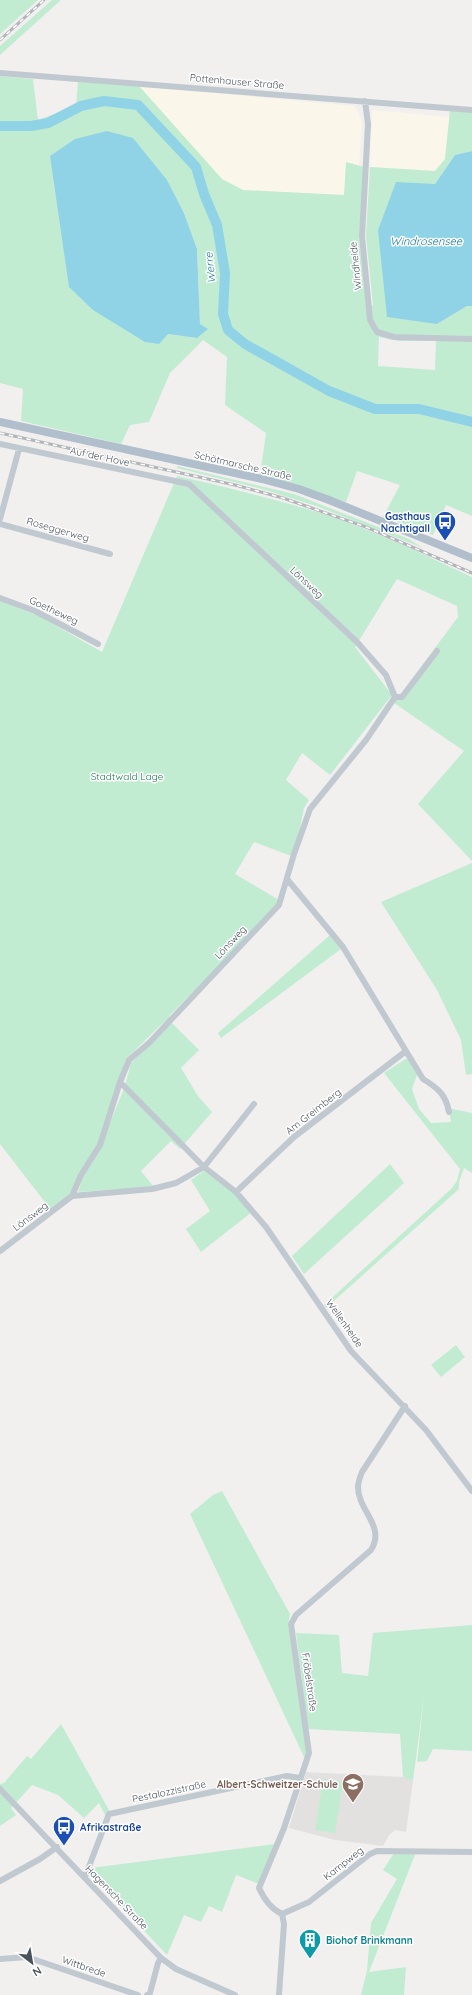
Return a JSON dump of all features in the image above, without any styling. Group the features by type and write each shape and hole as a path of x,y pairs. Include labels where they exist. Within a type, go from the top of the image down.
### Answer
{"main road":[{"name":"Schötmarsche Straße","path":"0,422 262,478 298,489 472,558"}],"street":[{"name":"Pottenhauser Straße","path":"0,73 472,110"},
{"name":"Windheide","path":"365,101 368,124 362,236 370,320 377,332 394,337 472,339"},
{"name":"Auf der Hove","path":"0,444 189,484 195,489"},
{"path":"0,519 19,449"},
{"name":"Lönsweg","path":"195,489 357,642 386,675 396,697"},
{"name":"Roseggerweg","path":"0,524 110,554"},
{"name":"Goetheweg","path":"0,598 35,611 98,644"},
{"name":"Lönsweg","path":"396,697 402,697 437,652"},
{"name":"Lönsweg","path":"0,1251 72,1196 81,1175 100,1145 120,1082 129,1060 149,1043 279,905 310,810 366,740 396,697"},
{"path":"287,879 343,947 424,1079 439,1089 444,1095 449,1112"},
{"name":"Am Greimberg","path":"236,1192 294,1137 406,1051"},
{"name":"Wellenheide","path":"120,1082 204,1166 236,1192 266,1227 351,1351 406,1406 472,1491"},
{"path":"72,1196 152,1189 176,1182 204,1166 254,1104"},
{"name":"Fröbelstraße","path":"282,1914 275,1911 262,1896 259,1888 284,1828 309,1753 291,1624 296,1616 371,1550 376,1542 376,1532 359,1494 359,1480 362,1472 406,1406"},
{"name":"Pestalozzistraße","path":"85,1877 110,1814 287,1776 300,1778"},
{"name":"Hagensche Straße","path":"0,1789 161,1958 176,1968 235,1995"},
{"path":"0,1881 40,1859 56,1847"},
{"name":"Kampweg","path":"282,1914 309,1902 370,1854 377,1851 472,1852"},
{"path":"278,1995 284,1924 282,1914"},
{"name":"Wittbrede","path":"0,1959 27,1957 138,1995"},
{"path":"147,1995 150,1993 158,1963 161,1958"}],"shaded area":[{"path":"139,86 355,106 362,122 359,166 346,162 345,195 243,190 222,179"},
{"path":"372,110 450,117 445,159 435,171 370,167"},
{"name":"Albert-Schweitzer-Schule","path":"306,1772 403,1777 413,1781 406,1832 395,1830 389,1835 383,1846 335,1840 289,1828"}],"green space":[{"path":"0,0 38,0 0,34"},
{"path":"52,0 61,0 0,55 0,46"},
{"path":"0,76 33,79 38,120 76,106 78,82 139,86 222,179 243,190 344,195 346,162 364,167 359,237 366,307 373,305 366,236 370,167 435,171 445,159 450,110 472,112 472,151 455,155 435,184 437,324 467,306 472,306 472,516 446,505 433,535 383,517 400,485 357,471 346,502 260,475 266,433 225,405 227,357 203,340 170,373 149,422 130,425 121,444 21,421 23,389 0,383","holes":["167,180 184,213 197,249 200,324 197,338 168,334","379,337 399,341 436,341 435,370 378,366"]},
{"path":"177,466 294,494 409,539 423,548 316,506 262,489 177,468"},
{"name":"Stadtwald Lage","path":"177,476 287,503 342,520 380,535 472,577 472,861 418,804 464,751 394,703 458,617 457,606 397,579 355,647 392,695 330,775 302,753 286,780 309,800 304,808 294,857 254,842 235,874 281,901 276,909 169,1016 172,1023 199,1050 181,1068 198,1096 212,1112 180,1149 171,1141 141,1171 154,1187 78,1192 84,1175 100,1147 125,1086 131,1063 141,1053 166,1020 126,1059 99,1142 71,1194 51,1210 0,1144 0,601 39,616 102,652"},
{"path":"472,863 472,1074 466,1075 461,1040 437,990 381,902"},
{"path":"330,935 341,949 221,1038 218,1033"},
{"path":"407,1058 417,1075 412,1089 419,1109 431,1123 451,1122 448,1108 472,1113 472,1173 464,1168 459,1182 459,1189 326,1308 324,1305 451,1189 457,1181 460,1169 384,1073"},
{"path":"390,1164 404,1183 304,1274 292,1256"},
{"path":"204,1171 238,1196 252,1212 201,1252 186,1229 210,1211 191,1180"},
{"path":"456,1345 465,1357 441,1377 431,1365"},
{"path":"222,1491 290,1614 288,1625 300,1693 307,1753 305,1759 190,1514 213,1495"},
{"path":"472,1625 472,1751 433,1749 427,1761 417,1762 424,1696 413,1781 403,1777 400,1734 308,1729 296,1633 339,1635 342,1673 368,1676 373,1633"},
{"path":"61,1724 110,1812 106,1817 99,1803 84,1818 58,1795 32,1785 11,1808 16,1815 0,1826 0,1784 4,1783 27,1756 31,1759"},
{"path":"323,1779 343,1782 335,1833 315,1830"},
{"path":"275,1844 262,1885 236,1875 222,1912 209,1906 201,1922 184,1915 167,1955 90,1874 91,1868"},
{"path":"416,1852 369,1972 406,1967 404,1995 361,1995 367,1971 371,1923 397,1879 383,1870 394,1853"}],"water":[{"path":"107,131 133,138 167,180 184,213 197,249 200,324 208,329 197,338 168,334 159,344 145,342 93,310 69,287 50,156 75,139"},
{"name":"Windrosensee","path":"472,151 472,306 467,306 437,324 387,317 378,230 396,182 435,184 455,155"}],"waterway":[{"name":"Werre","path":"0,126 31,126 48,123 81,106 104,101 138,105 196,167 204,194 217,225 225,273 223,314 228,330 245,344 329,391 375,409 419,409 472,422"}],"railway":[{"path":"0,40 44,0"},
{"path":"0,433 235,485 283,498 366,527 472,573"}],"place":[{"name":"Gasthaus Nachtigall","path":"445,542"},
{"name":"Albert-Schweitzer-Schule","path":"353,1804"},
{"name":"Afrikastraße","path":"64,1846"},
{"name":"Biohof Brinkmann","path":"310,1960"}]}
